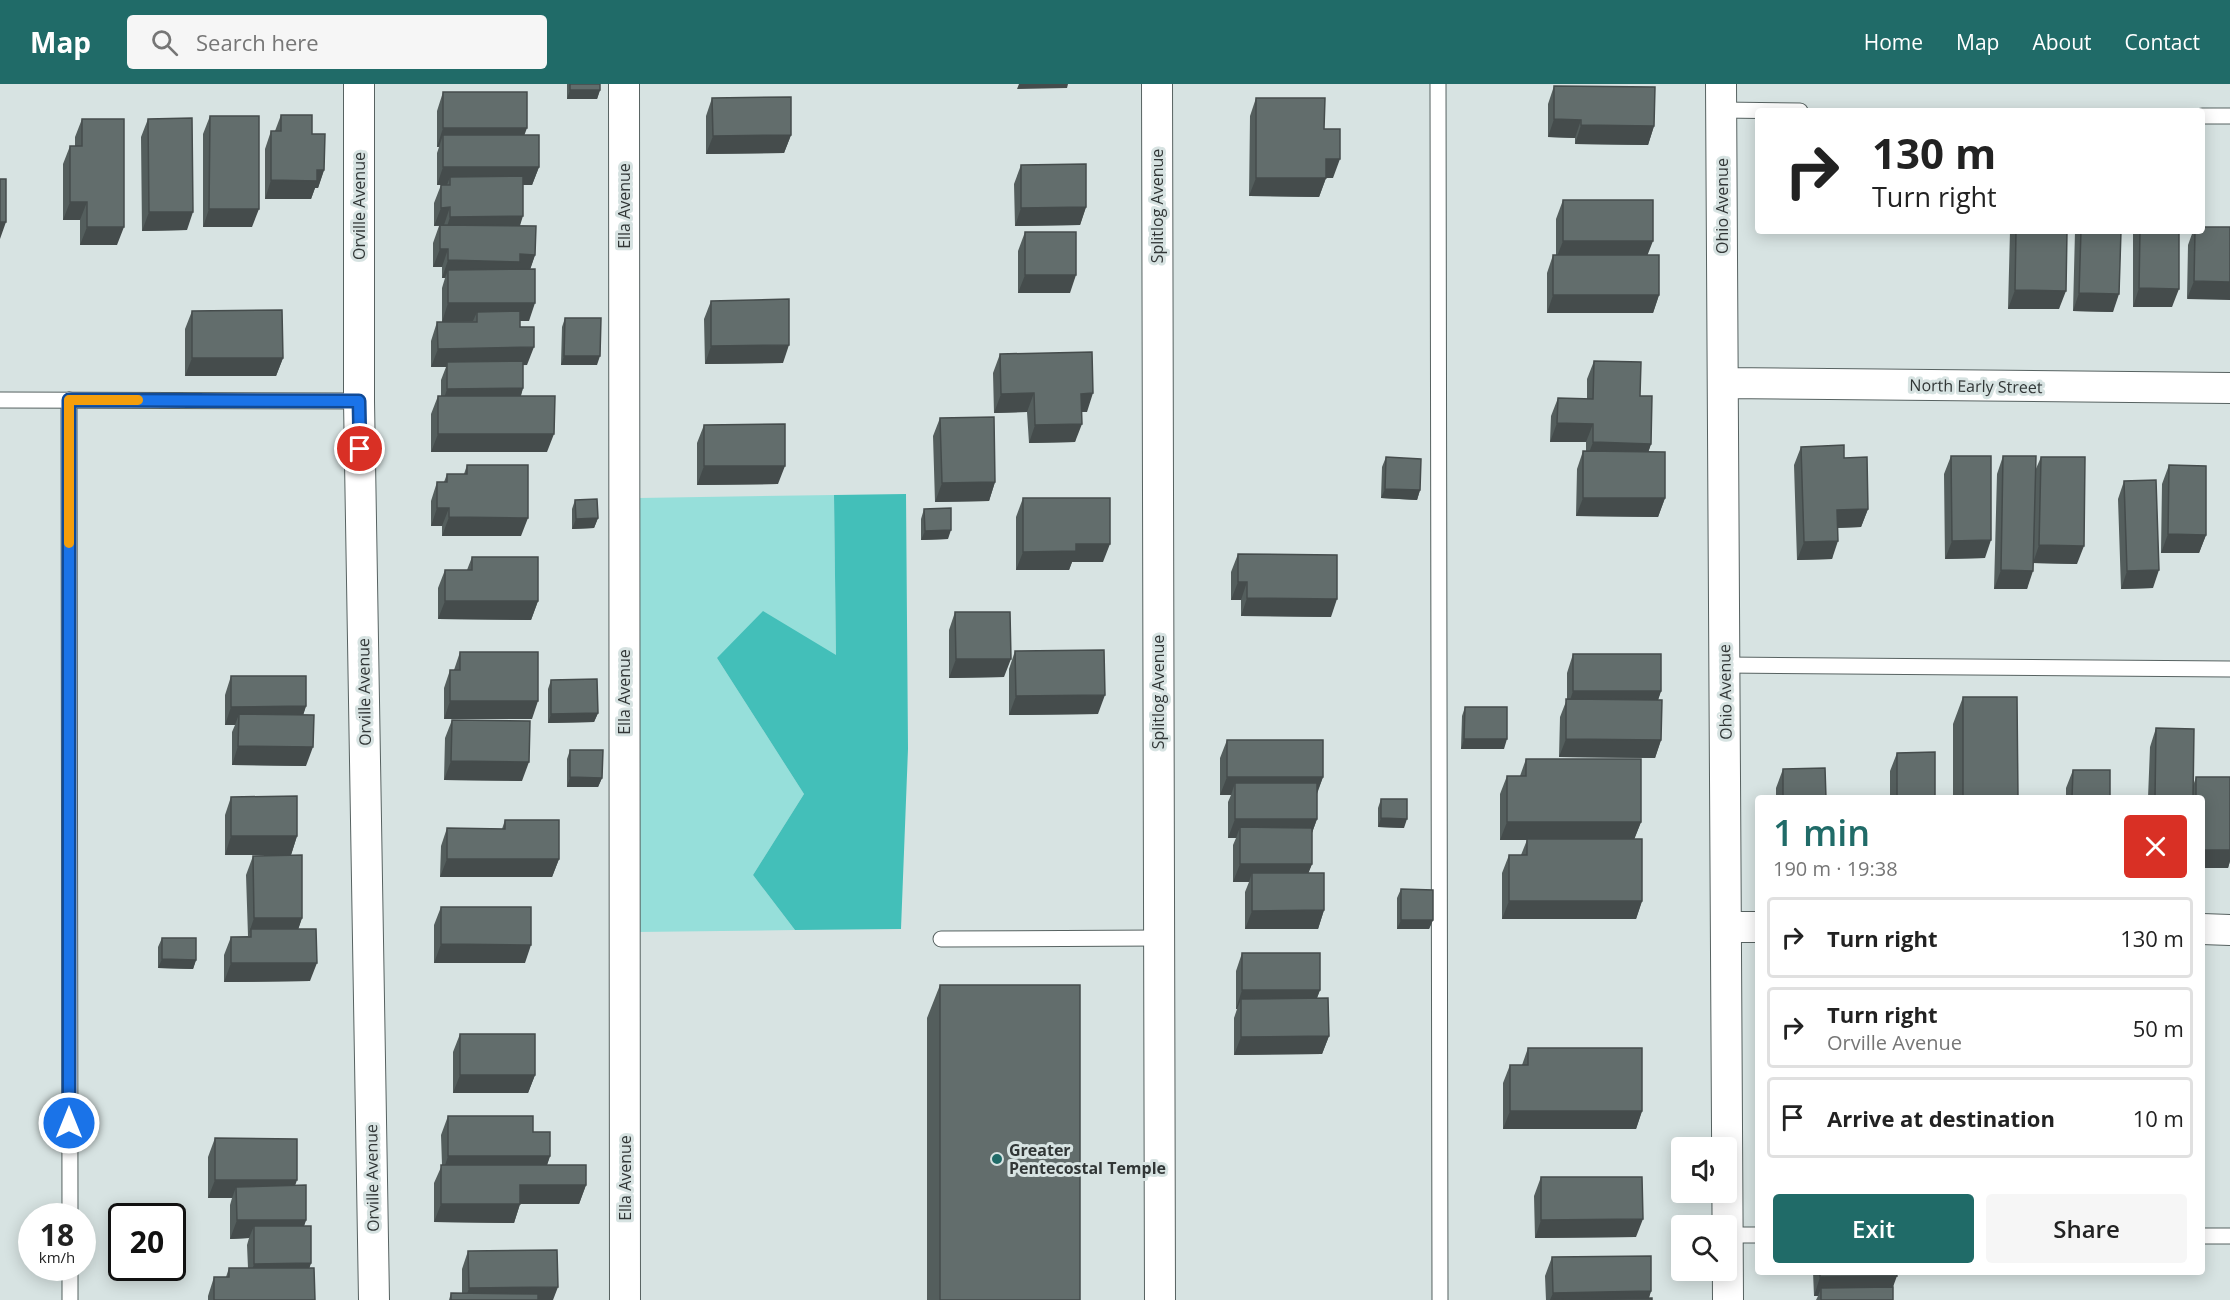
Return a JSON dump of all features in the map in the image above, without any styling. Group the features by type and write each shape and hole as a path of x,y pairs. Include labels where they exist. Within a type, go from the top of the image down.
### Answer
{"street":[{"name":"Orville Avenue","path":"359,84 359,401 374,1300"},
{"name":"Ella Avenue","path":"624,84 625,1300"},
{"name":"Splitlog Avenue","path":"1156,84 1160,1300"},
{"name":"Ohio Avenue","path":"1721,97 1728,927 1728,1215"},
{"name":"North Early Street","path":"1723,383 2230,388"},
{"path":"1728,927 1755,927"},
{"path":"2205,929 2230,930"},
{"name":"Ohio Avenue","path":"1728,1281 1728,1300"}],"lane":[{"path":"1438,84 1440,1300"},
{"path":"1721,97 1783,108"},
{"path":"2205,116 2230,116"},
{"path":"0,400 359,401"},
{"path":"69,400 70,1203"},
{"path":"1725,665 2230,669"},
{"path":"940,939 1159,938"},
{"path":"1737,1235 1755,1235"},
{"path":"2205,1236 2230,1236"},
{"path":"70,1281 70,1300"}],"shaded area":[{"path":"906,494 908,749 901,929 795,930 753,875 804,794 717,658 763,611 836,655 834,495"},
{"path":"834,495 836,656 717,658 804,794 753,875 795,930 637,932 639,498"}],"building":[{"path":"570,84 600,84 600,90 570,90"},
{"path":"1554,86 1655,87 1654,126 1581,125 1581,120 1554,119"},
{"path":"443,92 527,92 527,128 443,128"},
{"path":"791,97 791,135 713,136 712,98"},
{"path":"1256,98 1325,98 1324,129 1340,129 1340,159 1326,159 1326,178 1256,178"},
{"path":"281,115 312,115 312,134 325,134 324,170 317,170 317,181 271,180 271,131 281,131"},
{"path":"210,116 259,116 259,209 209,209"},
{"path":"192,118 193,212 149,212 148,119"},
{"path":"82,119 124,119 124,227 87,227 87,202 70,202 70,146 82,146"},
{"path":"443,135 539,135 539,167 443,167"},
{"path":"1086,164 1086,207 1021,208 1021,165"},
{"path":"523,176 523,216 450,217 450,207 441,208 441,185 450,185 450,177"},
{"path":"0,179 6,179 6,222 0,222"},
{"path":"1563,200 1653,200 1653,241 1563,241"},
{"path":"440,225 536,226 535,255 520,254 520,262 448,260 448,249 440,249"},
{"path":"2205,227 2230,227 2230,282 2194,281 2195,234 2205,234"},
{"path":"1025,232 1076,232 1076,275 1025,275"},
{"path":"2016,234 2067,234 2066,291 2015,290"},
{"path":"2081,234 2121,234 2119,294 2079,293"},
{"path":"2140,234 2179,234 2179,289 2139,288"},
{"path":"1553,255 1659,255 1659,295 1553,295"},
{"path":"535,269 535,303 448,303 448,270"},
{"path":"789,299 789,345 711,346 711,301"},
{"path":"282,310 283,358 192,358 192,311"},
{"path":"520,311 520,327 534,327 534,347 438,349 437,322 477,322 477,312"},
{"path":"565,318 601,318 600,356 564,356"},
{"path":"1092,352 1093,393 1081,394 1082,424 1035,425 1034,393 1001,394 1000,354"},
{"path":"523,361 523,388 447,389 447,362"},
{"path":"1594,361 1641,362 1640,396 1652,396 1651,444 1593,442 1593,424 1557,423 1558,398 1593,399"},
{"path":"438,396 555,396 554,434 438,434"},
{"path":"994,417 995,482 942,483 940,418"},
{"path":"785,424 785,466 704,466 704,425"},
{"path":"1844,445 1844,458 1867,457 1868,509 1837,510 1838,541 1804,542 1801,447"},
{"path":"1583,451 1665,452 1665,498 1583,498"},
{"path":"1951,456 1991,456 1991,540 1952,541"},
{"path":"2003,456 2036,456 2033,571 2001,570"},
{"path":"1386,457 1421,459 1420,490 1385,489"},
{"path":"2041,457 2085,457 2084,546 2039,545"},
{"path":"467,465 528,465 528,518 449,517 449,508 437,508 437,482 447,482 447,474 467,474"},
{"path":"2169,465 2206,466 2206,535 2168,534"},
{"path":"2156,480 2159,570 2127,571 2124,481"},
{"path":"1023,498 1110,498 1110,544 1076,544 1076,551 1023,552"},
{"path":"597,499 598,518 576,519 575,500"},
{"path":"951,508 951,530 925,531 924,509"},
{"path":"1238,554 1337,555 1337,599 1247,598 1247,582 1238,582"},
{"path":"472,557 538,557 538,601 445,601 445,570 472,570"},
{"path":"955,612 1010,612 1011,659 956,659"},
{"path":"1104,650 1105,695 1016,696 1015,651"},
{"path":"460,652 538,652 538,701 450,701 450,670 460,670"},
{"path":"1573,654 1661,654 1661,691 1573,691"},
{"path":"231,676 306,676 306,706 231,707"},
{"path":"597,679 598,713 551,714 551,680"},
{"path":"1963,697 2017,697 2018,795 1963,795"},
{"path":"1566,699 1662,700 1661,740 1566,739"},
{"path":"1465,707 1507,707 1507,739 1464,739"},
{"path":"239,714 314,715 313,747 238,746"},
{"path":"452,720 530,721 529,762 451,761"},
{"path":"2156,728 2194,729 2193,795 2155,795"},
{"path":"1227,740 1323,740 1323,777 1227,777"},
{"path":"570,750 603,750 602,778 570,777"},
{"path":"1935,752 1935,795 1897,795 1897,753"},
{"path":"1526,759 1641,759 1641,822 1507,822 1507,776 1526,776"},
{"path":"1825,768 1826,795 1783,795 1783,769"},
{"path":"2073,770 2110,770 2110,795 2072,795"},
{"path":"2196,777 2230,777 2230,850 2205,850 2205,795 2196,795"},
{"path":"1235,783 1317,783 1317,819 1235,819"},
{"path":"297,796 297,836 231,836 231,797"},
{"path":"1381,799 1407,799 1407,819 1381,818"},
{"path":"505,820 559,820 559,859 447,859 447,828 505,829"},
{"path":"1240,827 1312,828 1312,864 1240,864"},
{"path":"1527,839 1642,839 1642,901 1509,901 1509,855 1527,855"},
{"path":"302,855 302,918 254,918 253,856"},
{"path":"1252,873 1324,873 1324,910 1252,911"},
{"path":"1401,889 1433,890 1433,920 1401,920"},
{"path":"441,907 531,907 531,945 441,944"},
{"path":"251,929 316,929 317,963 231,963 231,937 251,937"},
{"path":"162,938 196,938 196,960 162,959"},
{"path":"1242,953 1320,953 1320,990 1242,990"},
{"name":"Greater Pentecostal Temple","path":"940,985 1080,985 1080,1300 940,1300"},
{"path":"1328,998 1329,1036 1241,1037 1241,999"},
{"path":"460,1034 535,1034 535,1075 460,1075"},
{"path":"1528,1048 1642,1048 1642,1111 1510,1111 1510,1065 1528,1065"},
{"path":"448,1116 533,1116 533,1132 550,1132 550,1156 448,1156"},
{"path":"215,1138 297,1139 297,1180 215,1180"},
{"path":"441,1165 586,1165 586,1185 520,1185 520,1204 441,1204"},
{"path":"1541,1177 1642,1177 1643,1219 1541,1220"},
{"path":"306,1185 306,1220 237,1220 236,1187"},
{"path":"254,1226 311,1226 311,1263 254,1264"},
{"path":"557,1250 558,1287 469,1288 468,1251"},
{"path":"1651,1256 1651,1291 1553,1293 1552,1257"},
{"path":"229,1268 314,1268 315,1300 214,1300 214,1277 229,1277"},
{"path":"1820,1275 1897,1276 1820,1277"},
{"path":"1893,1287 1893,1300 1821,1300 1821,1288"},
{"path":"451,1293 538,1294 538,1300 451,1300"},
{"path":"1652,1298 1652,1300 1553,1299"}],"slow traffic":[{"path":"69,543 69,400 138,400"}],"place":[{"name":"Greater Pentecostal Temple","path":"997,1159"}],"route":[{"path":"69,1123 69,400 359,401 360,449"}]}
